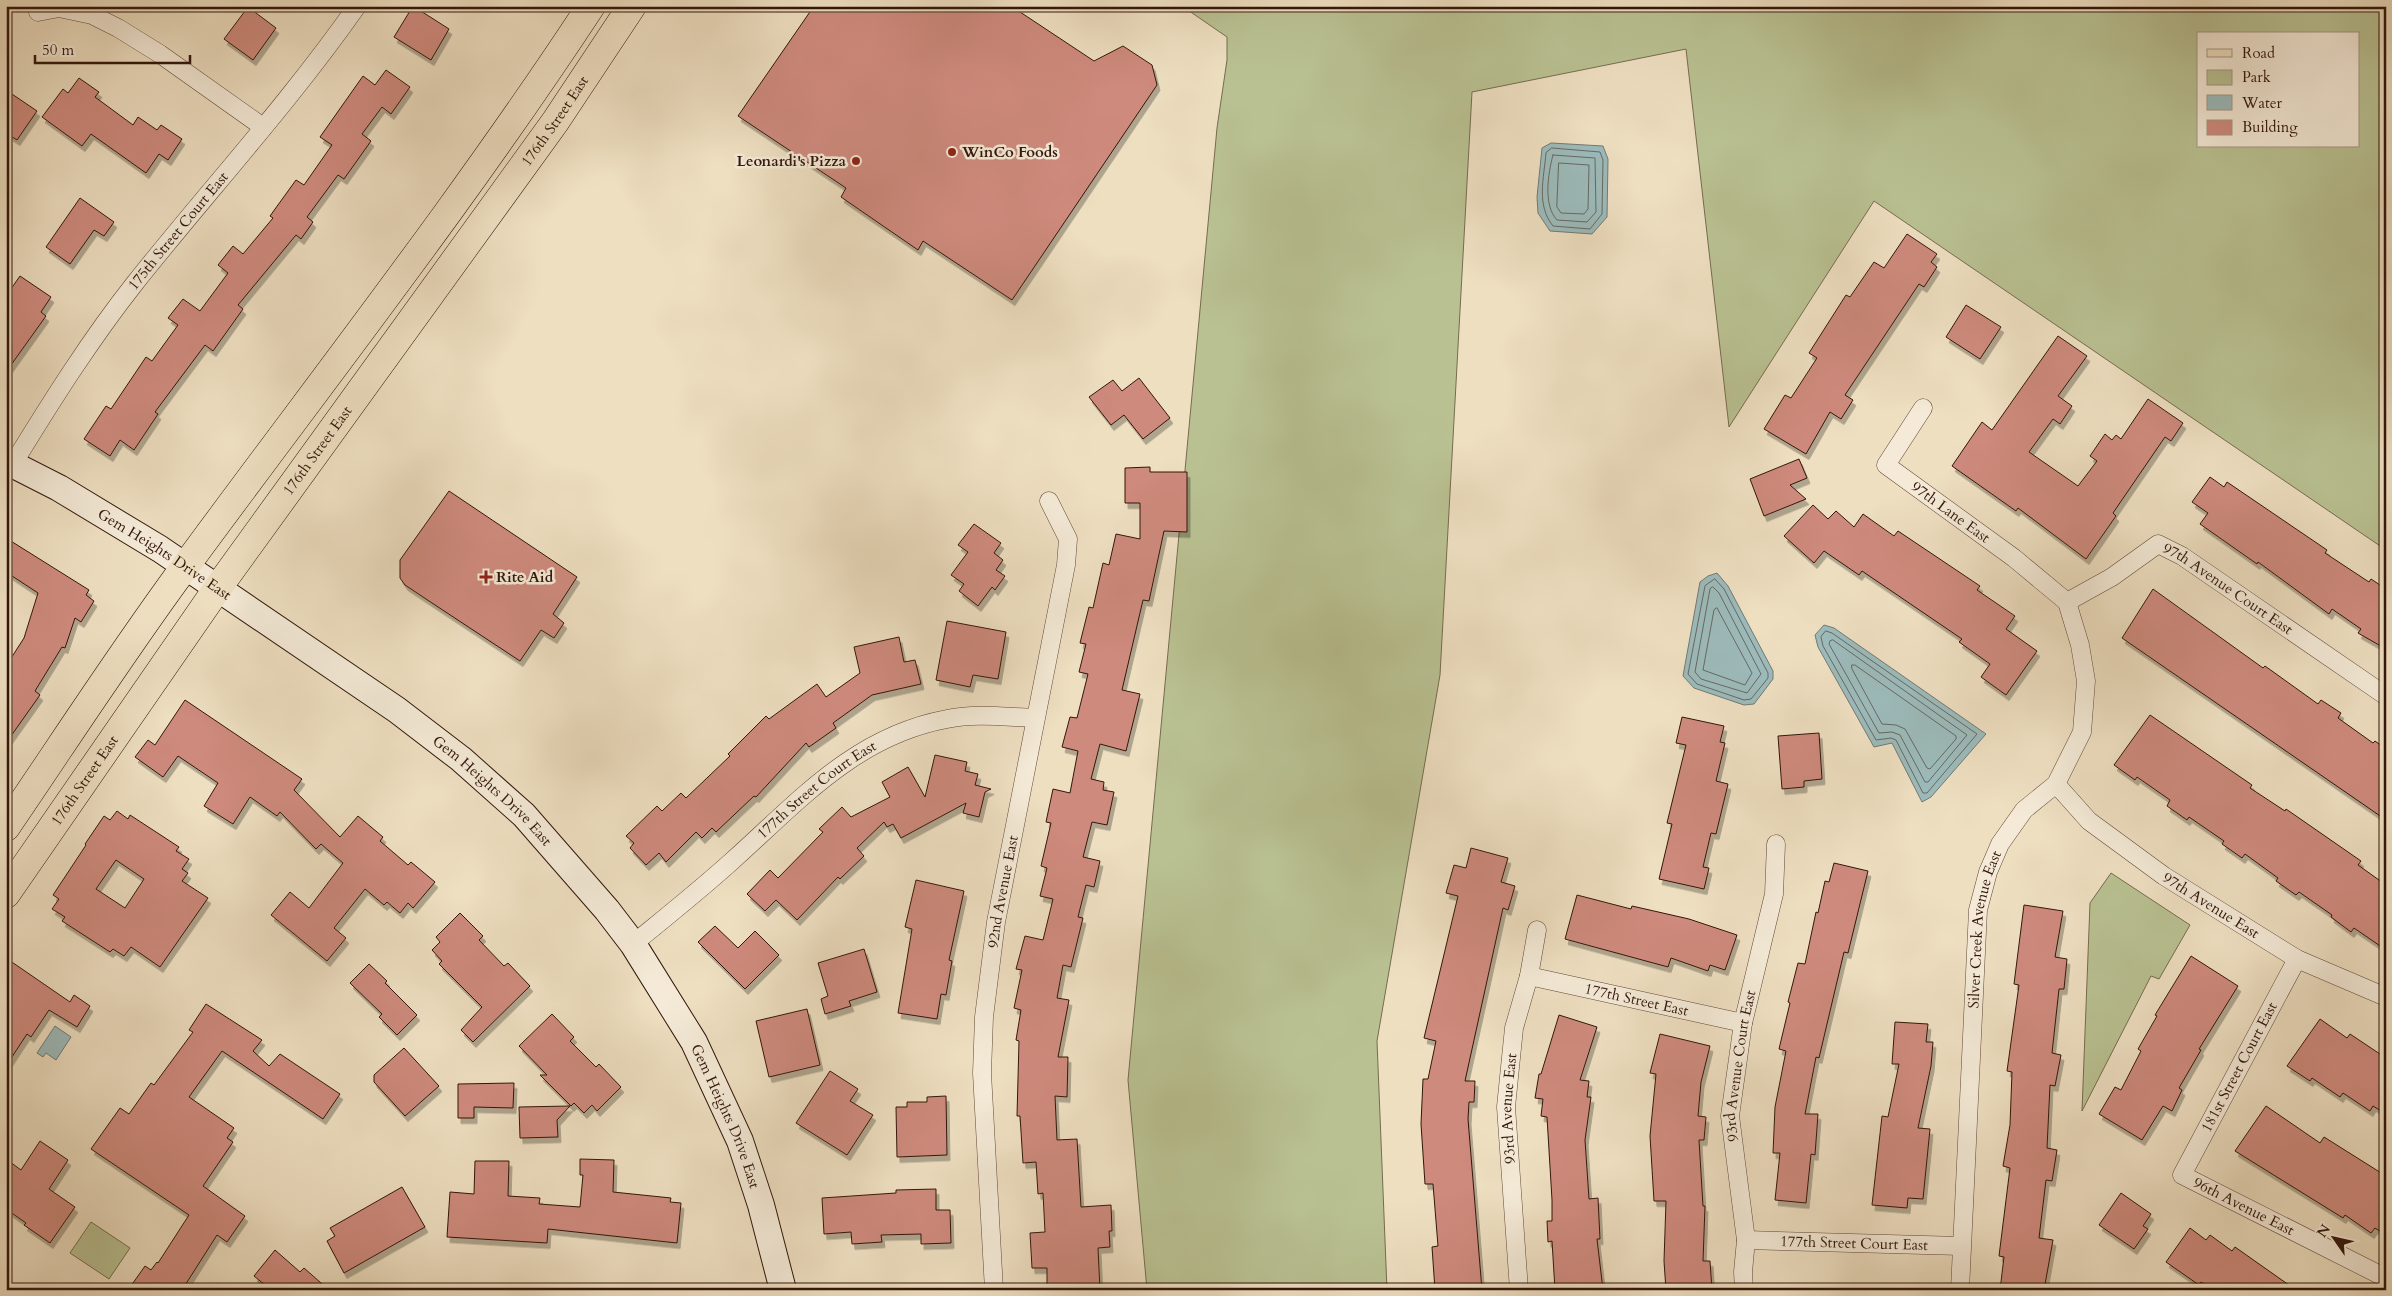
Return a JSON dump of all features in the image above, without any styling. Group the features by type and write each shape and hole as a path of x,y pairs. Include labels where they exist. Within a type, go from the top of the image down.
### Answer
{"main road":[{"path":"6,827 185,566 380,304 559,54 591,6"},
{"name":"176th Street East","path":"6,894 217,588 556,122 632,6"}],"street":[{"name":"175th Street Court East","path":"9,462 119,304 263,127 309,74 358,6"},
{"path":"38,12 59,8 92,14 160,54 263,127"},
{"name":"97th Lane East","path":"1923,408 1886,465 2014,558 2067,602"},
{"name":"Gem Heights Drive East","path":"9,462 59,488 160,549 397,710 461,759 524,815 607,910 633,944 694,1042 740,1140 761,1205 783,1290"},
{"name":"92nd Avenue East","path":"994,1290 982,1073 984,1017 996,922 1034,718 1066,565 1068,539 1049,501"},
{"name":"97th Avenue Court East","path":"2067,602 2112,577 2158,544 2182,556 2386,696"},
{"name":"Silver Creek Avenue East","path":"1960,1290 1978,910 1988,872 2000,844 2024,810 2056,784 2082,732 2086,681 2080,645 2067,602"},
{"name":"177th Street Court East","path":"633,944 732,861 826,775 880,740 914,727 948,718 991,716 1034,718"},
{"name":"97th Avenue East","path":"2056,784 2096,827 2164,876 2297,959 2386,997"},
{"name":"93rd Avenue Court East","path":"1744,1290 1743,1272 1746,1240 1730,1116 1743,1022 1774,894 1776,844"},
{"name":"93rd Avenue East","path":"1519,1290 1506,1108 1514,1028 1530,976 1537,930"},
{"name":"181st Street Court East","path":"2182,1174 2297,959"},
{"name":"177th Street East","path":"1530,976 1743,1022"},
{"name":"96th Avenue East","path":"2182,1174 2386,1278"},
{"name":"177th Street Court East","path":"1746,1240 1961,1246"}],"green space":[{"path":"1182,6 2386,6 2386,550 1874,201 1729,427 1686,49 1472,92 1440,675 1377,1041 1387,1290 1147,1290 1128,1080 1217,128 1227,60 1227,37"},
{"path":"2111,873 2190,925 2159,979 2151,976 2082,1111 2090,903"},
{"path":"91,1222 130,1248 109,1279 70,1253"}],"water":[{"path":"1551,143 1603,146 1608,159 1607,217 1592,234 1550,231 1538,213 1537,197 1542,148"},
{"path":"1717,573 1728,586 1773,671 1773,679 1754,704 1744,705 1694,688 1683,676 1700,582 1708,576"},
{"path":"1824,625 1834,628 1986,734 1931,797 1922,802 1892,743 1874,747 1818,647 1815,635"},
{"path":"55,1026 71,1037 56,1060 46,1053 43,1057 37,1053"}],"building":[{"path":"413,6 449,29 431,60 394,37"},
{"name":"WinCo Foods","path":"814,6 1011,6 1094,61 1123,46 1152,65 1157,85 1012,300 923,241 918,250 841,197 846,188 738,116"},
{"path":"248,7 276,28 253,60 224,39"},
{"path":"386,70 410,87 391,114 382,107 362,134 371,141 344,179 338,175 307,217 313,222 301,239 296,235 238,305 243,309 213,351 205,345 155,412 158,414 134,450 120,440 110,456 84,439 106,406 111,409 146,357 152,361 178,325 168,318 183,299 200,311 228,273 218,265 233,246 243,254 273,218 270,216 296,180 304,185 332,145 320,137 363,76 375,85"},
{"path":"79,78 99,92 95,97 133,125 138,117 157,130 161,125 182,139 168,160 159,154 146,173 91,134 82,146 42,117 63,89 68,93"},
{"path":"6,90 37,111 17,140 6,133"},
{"path":"80,198 114,222 104,236 94,230 70,264 46,247"},
{"path":"1907,234 1937,254 1931,262 1937,267 1924,287 1919,284 1845,395 1853,400 1841,419 1830,412 1806,454 1764,429 1785,395 1791,398 1817,358 1809,353 1846,295 1850,297 1874,262 1884,268"},
{"path":"20,276 51,297 41,312 46,316 6,372 6,296"},
{"path":"1966,305 2001,327 1980,359 1946,337"},
{"path":"2058,336 2087,356 2058,396 2072,406 2060,424 2053,419 2029,452 2078,486 2097,461 2090,456 2105,434 2112,440 2116,435 2121,439 2148,399 2183,423 2171,441 2165,437 2113,513 2116,516 2086,559 2018,508 2016,511 1952,466 1982,422 1992,430"},
{"path":"1139,378 1170,418 1143,439 1124,415 1111,425 1089,397 1113,380 1122,391"},
{"path":"1799,459 1807,478 1790,485 1806,499 1764,516 1750,479"},
{"path":"1150,467 1150,472 1187,472 1187,532 1164,531 1149,601 1143,600 1122,690 1140,694 1126,751 1100,744 1091,779 1104,782 1103,790 1114,792 1107,825 1092,822 1083,857 1100,861 1094,887 1086,885 1078,917 1083,918 1071,967 1063,965 1057,998 1069,1000 1058,1057 1068,1057 1067,1097 1055,1096 1057,1140 1077,1139 1081,1207 1111,1205 1112,1231 1109,1231 1110,1247 1098,1248 1100,1290 1047,1290 1047,1268 1032,1268 1030,1233 1045,1232 1043,1193 1038,1194 1036,1162 1023,1163 1020,1116 1017,1116 1019,1041 1016,1040 1021,1010 1014,1008 1022,970 1016,969 1025,936 1043,940 1053,899 1040,896 1047,868 1041,866 1051,823 1046,822 1053,789 1070,793 1078,751 1062,747 1070,717 1077,718 1088,674 1079,672 1086,644 1080,643 1089,607 1093,608 1103,563 1109,565 1116,534 1140,539 1140,503 1125,503 1125,468"},
{"path":"2210,477 2224,487 2227,482 2327,550 2325,553 2369,582 2371,579 2386,589 2386,649 2358,633 2361,629 2332,609 2329,614 2258,562 2257,564 2200,524 2208,513 2192,502"},
{"name":"Rite Aid","path":"449,491 577,577 553,614 564,623 554,638 541,630 520,661 405,585 400,578 400,560"},
{"path":"1813,505 1828,519 1836,511 1854,527 1863,514 1894,536 1898,531 1980,586 1977,590 2015,616 2006,629 2037,651 2006,695 1981,677 1990,664 1959,642 1962,639 1862,571 1859,575 1824,551 1814,563 1784,536"},
{"path":"974,524 1001,543 994,553 1003,560 996,570 1005,576 995,590 992,587 978,606 959,591 964,584 951,575 968,552 958,545"},
{"path":"6,538 89,590 86,595 94,601 81,622 75,618 65,648 62,647 35,691 40,695 6,743 6,666 24,638 38,593 6,572"},
{"path":"2153,589 2263,668 2265,666 2318,704 2321,700 2341,713 2338,718 2373,743 2375,741 2386,749 2386,820 2122,638"},
{"path":"947,621 1006,632 998,679 973,675 970,687 936,680"},
{"path":"899,637 904,662 915,660 921,684 872,695 833,723 836,728 809,747 806,743 756,797 754,796 716,832 712,828 702,838 696,832 666,862 659,853 646,865 630,848 634,843 626,836 657,806 662,811 681,793 686,798 730,756 728,754 766,716 769,719 817,684 826,697 860,673 854,647"},
{"path":"185,700 302,779 294,790 340,837 358,816 383,837 380,841 408,865 411,862 435,882 413,908 408,903 400,913 387,902 384,905 365,889 334,928 346,938 327,961 271,915 290,892 309,908 343,863 321,844 316,849 280,812 277,816 250,797 233,824 204,806 218,783 178,756 163,777 135,757 148,740 155,745"},
{"path":"2150,715 2252,785 2250,788 2285,811 2286,809 2361,861 2358,865 2386,885 2386,950 2354,928 2351,932 2331,917 2332,915 2299,892 2296,895 2276,881 2278,878 2245,854 2242,858 2222,844 2224,841 2189,817 2187,820 2167,806 2170,800 2137,777 2135,780 2114,765"},
{"path":"1682,717 1724,726 1720,742 1725,743 1716,781 1728,784 1716,834 1711,833 1703,867 1709,868 1704,889 1659,879 1672,824 1667,823 1686,745 1676,743"},
{"path":"1819,733 1822,779 1804,781 1804,787 1782,789 1778,736"},
{"path":"935,755 967,762 965,771 978,774 975,785 991,789 985,792 979,817 963,813 966,803 901,838 893,824 887,827 884,822 857,848 864,856 840,879 838,877 797,920 776,900 765,911 747,894 770,870 778,878 823,832 819,829 842,807 851,817 890,797 882,782 908,767 925,797"},
{"path":"117,811 128,819 130,815 179,847 176,851 189,859 182,869 188,873 182,881 208,898 160,967 131,947 124,956 113,949 110,952 62,921 65,917 52,909 59,899 53,895 85,844 104,816 110,820","holes":["116,860 144,879 125,908 96,889"]},
{"path":"1471,848 1508,858 1501,882 1515,886 1508,910 1503,908 1465,1081 1475,1081 1474,1102 1469,1102 1468,1119 1482,1290 1435,1290 1432,1247 1438,1246 1433,1184 1425,1184 1421,1124 1423,1079 1428,1079 1436,1041 1424,1038 1458,896 1446,893 1454,865 1466,868"},
{"path":"1834,863 1868,871 1848,953 1844,952 1819,1058 1816,1057 1805,1114 1818,1114 1815,1155 1811,1154 1806,1203 1775,1200 1780,1153 1773,1153 1775,1107 1786,1051 1779,1049 1798,963 1805,964 1816,912 1818,913 1825,881 1829,882"},
{"path":"916,880 964,891 949,960 952,961 946,995 941,994 937,1019 898,1013 912,929 905,927"},
{"path":"1577,895 1631,909 1632,906 1689,919 1737,935 1725,970 1710,965 1708,971 1671,958 1668,967 1565,939"},
{"path":"2024,905 2063,911 2055,957 2067,959 2064,989 2059,989 2052,1053 2061,1055 2055,1086 2050,1085 2047,1148 2057,1150 2052,1181 2046,1180 2039,1238 2053,1240 2044,1290 2000,1290 2004,1257 1999,1256 2010,1168 2003,1166 2010,1125 2012,1072 2007,1071 2019,985 2014,984"},
{"path":"460,913 483,936 479,940 504,966 508,963 530,986 473,1042 461,1030 482,1007 439,964 442,961 432,950 440,942 436,937"},
{"path":"715,926 738,948 755,931 779,955 745,989 698,942"},
{"path":"864,949 877,992 849,1001 851,1006 825,1014 821,999 828,996 818,963"},
{"path":"2191,956 2238,986 2199,1049 2201,1050 2179,1088 2182,1090 2172,1111 2163,1106 2142,1140 2099,1114 2115,1087 2121,1090 2141,1051 2138,1049 2157,1016 2155,1015"},
{"path":"6,958 70,1002 74,995 90,1006 77,1027 49,1010 31,1037 27,1034 6,1066"},
{"path":"369,964 417,1015 397,1035 379,1017 382,1014 350,983"},
{"path":"206,1004 262,1040 253,1051 269,1066 280,1054 340,1094 323,1119 222,1051 189,1097 234,1128 227,1138 233,1142 203,1186 245,1216 227,1242 217,1235 182,1290 128,1290 145,1266 151,1270 158,1263 189,1215 91,1149 120,1108 129,1114 151,1083 154,1085 193,1032 189,1030"},
{"path":"807,1009 820,1065 769,1077 756,1021"},
{"path":"552,1014 574,1037 570,1041 596,1067 599,1064 621,1087 597,1111 592,1105 584,1113 574,1103 571,1106 540,1075 547,1075 519,1046"},
{"path":"1559,1015 1597,1027 1580,1080 1589,1081 1587,1097 1591,1097 1585,1140 1589,1199 1598,1198 1600,1239 1597,1239 1603,1290 1555,1290 1552,1241 1548,1242 1547,1221 1552,1221 1552,1200 1547,1117 1541,1116 1543,1099 1535,1098 1539,1074 1541,1074"},
{"path":"2320,1019 2347,1038 2350,1034 2386,1058 2386,1114 2373,1106 2370,1111 2343,1093 2340,1097 2312,1078 2310,1081 2287,1066"},
{"path":"1895,1022 1928,1024 1926,1042 1933,1042 1931,1066 1918,1128 1930,1129 1923,1199 1908,1198 1907,1208 1872,1205 1882,1116 1888,1117 1899,1064 1892,1064"},
{"path":"1660,1034 1710,1046 1701,1082 1698,1116 1706,1117 1704,1140 1699,1140 1703,1206 1705,1206 1703,1261 1710,1261 1712,1290 1666,1290 1664,1261 1666,1201 1654,1201 1650,1136 1656,1074 1650,1073"},
{"path":"404,1048 439,1086 405,1116 374,1082 374,1075"},
{"path":"830,1071 858,1089 850,1101 873,1115 847,1155 796,1123"},
{"path":"514,1083 513,1108 474,1107 474,1118 458,1118 458,1084"},
{"path":"946,1096 947,1155 897,1157 896,1107 907,1107 907,1102 927,1102 927,1097"},
{"path":"570,1106 557,1120 558,1137 520,1138 519,1107"},
{"path":"2266,1106 2320,1143 2324,1137 2386,1176 2386,1235 2375,1228 2371,1233 2345,1215 2343,1218 2235,1151"},
{"path":"40,1141 68,1160 49,1189 75,1207 50,1243 24,1225 26,1223 6,1209 6,1159 21,1170"},
{"path":"580,1159 614,1160 613,1192 671,1198 670,1202 681,1203 677,1243 548,1229 547,1243 447,1237 450,1192 474,1194 475,1161 509,1161 508,1196 540,1198 539,1204 580,1207 583,1175 580,1175"},
{"path":"402,1187 425,1227 344,1273 327,1241 335,1236 330,1228"},
{"path":"936,1189 936,1210 950,1210 951,1243 921,1244 921,1234 881,1235 882,1242 852,1244 851,1232 824,1234 822,1198 896,1193 896,1190"},
{"path":"2121,1193 2151,1214 2143,1226 2148,1229 2134,1249 2099,1225"},
{"path":"2190,1228 2206,1240 2210,1235 2232,1251 2235,1247 2296,1290 2212,1290 2201,1282 2199,1285 2166,1262"},
{"path":"275,1250 300,1272 304,1268 329,1290 271,1290 254,1276"}],"place":[{"name":"WinCo Foods","path":"952,152"},
{"name":"Leonardi's Pizza","path":"856,161"},
{"name":"Rite Aid","path":"486,577"}]}
